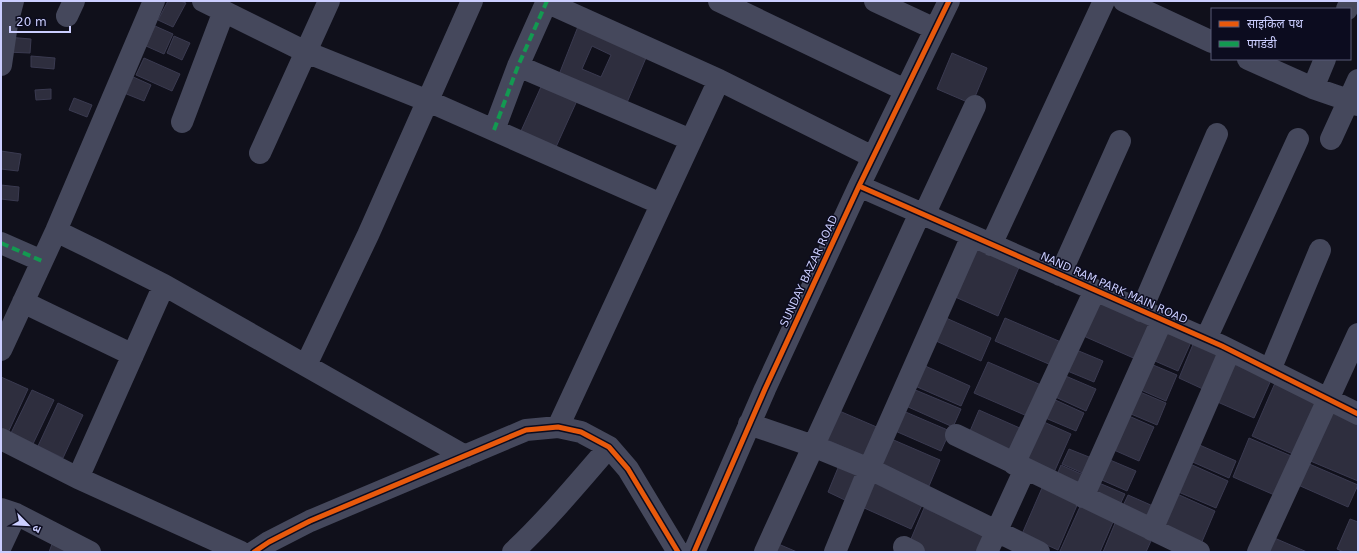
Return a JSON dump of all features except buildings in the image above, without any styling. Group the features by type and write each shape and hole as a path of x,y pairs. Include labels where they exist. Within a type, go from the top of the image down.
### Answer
{"street":[{"path":"1,65 7,24 14,1"},
{"path":"1,350 56,232 154,1"},
{"path":"260,153 330,1"},
{"path":"306,365 368,235 472,1"},
{"path":"719,1 905,90"},
{"path":"875,1 935,29"},
{"name":"SUNDAY BAZAR ROAD","path":"694,552 749,424 859,186 948,1"},
{"path":"835,552 869,469 981,240 1104,1"},
{"path":"1124,1 1211,42"},
{"path":"494,130 518,66 546,2 719,80 874,157"},
{"path":"182,122 213,4 306,52 428,101 662,204"},
{"path":"1250,60 1312,88 1353,103"},
{"path":"1312,88 1325,60"},
{"path":"518,66 691,140"},
{"path":"558,427 719,80"},
{"path":"1331,139 1353,103 1358,80"},
{"path":"765,552 922,214 975,106"},
{"path":"1141,310 1217,134"},
{"path":"1206,339 1298,139"},
{"path":"1060,275 1120,141"},
{"name":"NAND RAM PARK MAIN ROAD","path":"859,186 1206,339 1358,414"},
{"path":"56,232 164,284 465,456"},
{"path":"1,243 42,261"},
{"path":"1270,370 1320,250"},
{"path":"78,478 164,284"},
{"path":"987,552 997,532 1019,466 1095,290"},
{"path":"23,302 133,355"},
{"path":"1083,497 1162,320"},
{"path":"1258,552 1358,334"},
{"path":"1152,530 1230,350"},
{"path":"749,424 813,446 869,469 1039,552"},
{"path":"254,552 269,542 310,521 526,430 558,427 581,432 609,447 628,469 678,552"},
{"path":"956,435 1199,552"},
{"path":"1,439 78,478 241,552"},
{"path":"513,552 573,489 609,447"},
{"path":"1,546 8,512 90,552"}],"marked path":[{"path":"494,130 518,66 547,1"},
{"path":"1,243 42,261"}],"cycle path":[{"path":"694,552 765,389 859,186 949,1"},
{"path":"859,186 1222,346 1358,414"},
{"path":"254,552 269,542 310,521 526,430 558,427 581,432 609,447 628,469 678,552"}]}
